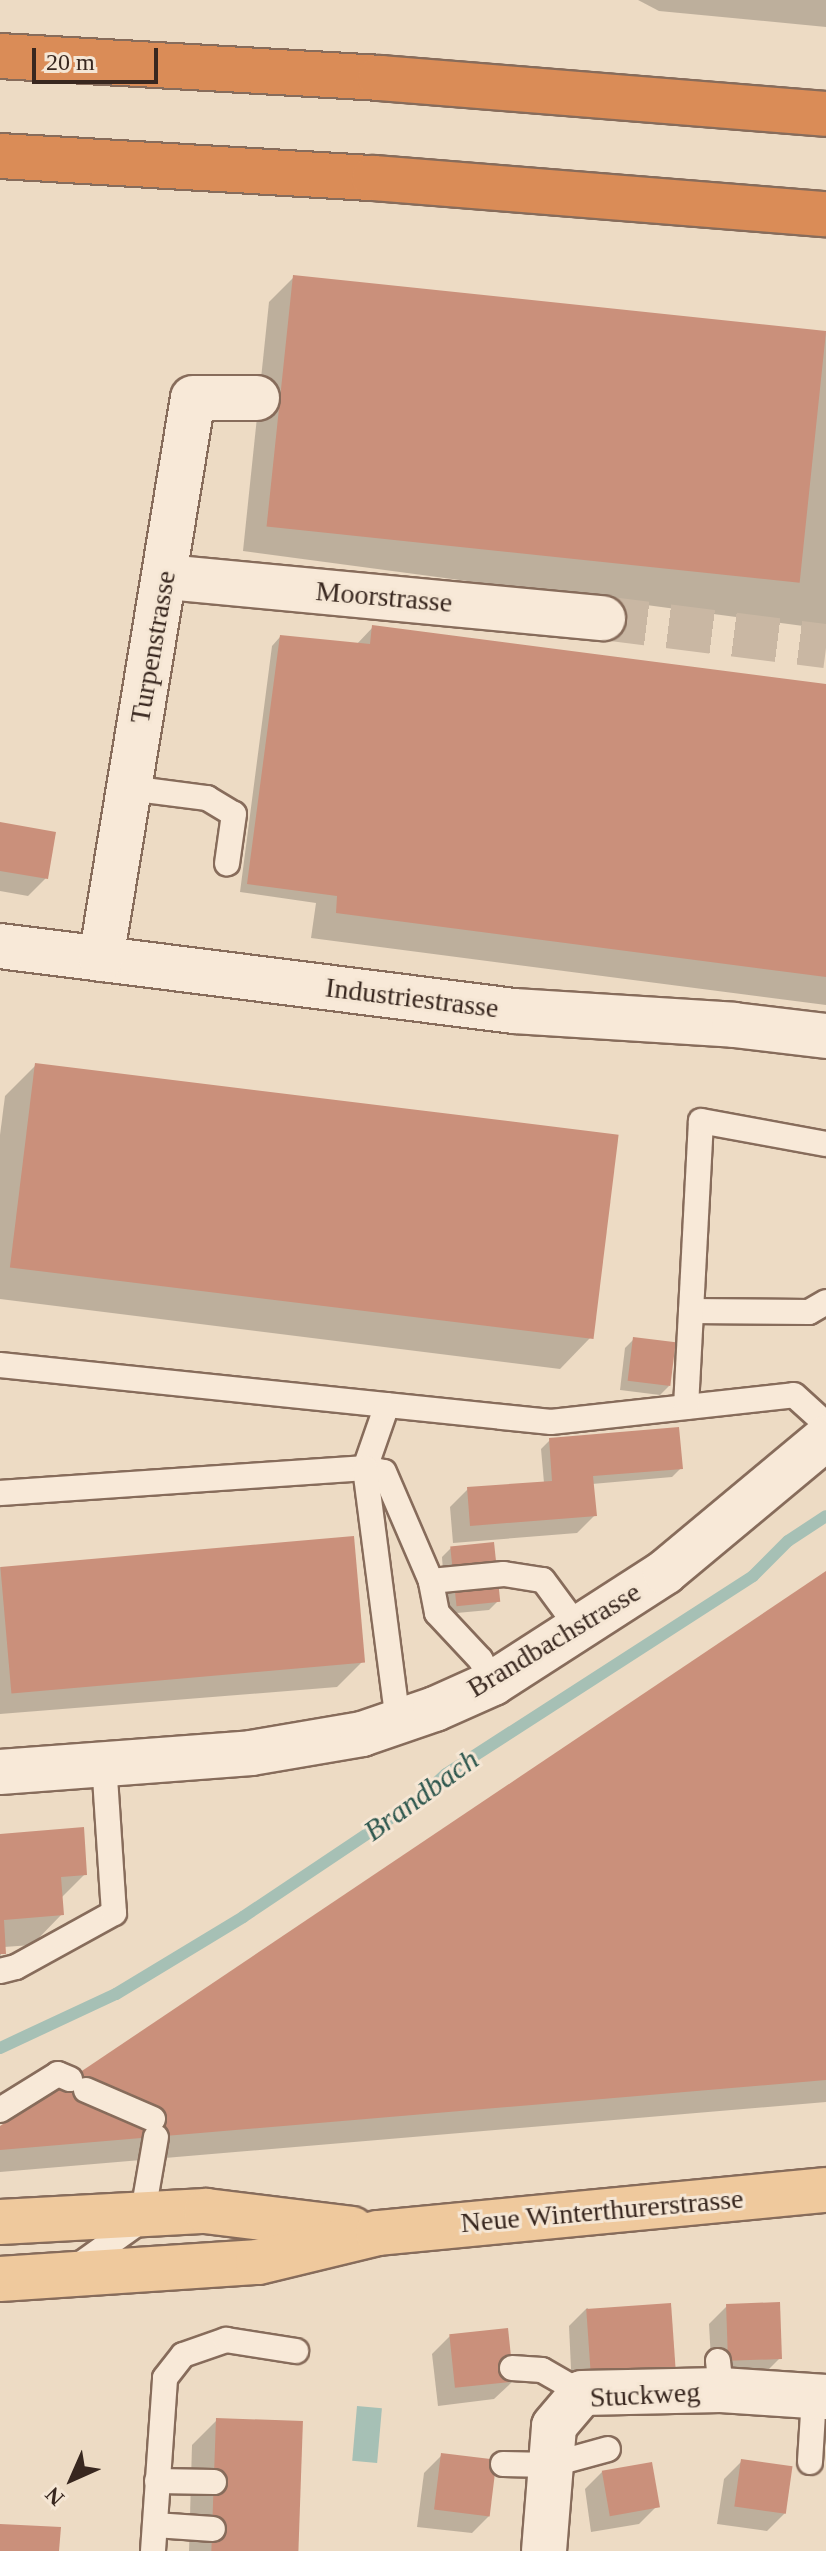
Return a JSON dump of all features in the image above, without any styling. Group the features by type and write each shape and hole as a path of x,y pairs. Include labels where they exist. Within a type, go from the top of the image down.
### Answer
{"highway":[{"path":"0,32 88,60"},
{"path":"0,56 577,92 826,114"},
{"path":"0,156 374,178 826,214"}],"main road":[{"name":"Neue Winterthurerstrasse","path":"0,2279 258,2262 378,2233 826,2190"},
{"name":"Neue Winterthurerstrasse","path":"0,2222 206,2211 378,2233"}],"street":[{"name":"Turpenstrasse","path":"101,959 193,398 257,398"},
{"name":"Moorstrasse","path":"166,577 603,618"},
{"name":"Industriestrasse","path":"0,946 514,1011 734,1025 826,1036"},
{"name":"Brandbachstrasse","path":"0,1772 251,1753 362,1734 493,1683 665,1572 826,1438"},
{"name":"Stuckweg","path":"544,2551 554,2426 593,2386 720,2376 820,2396"}],"lane":[{"path":"247,584 415,619"},
{"path":"129,788 207,798 234,814 227,864"},
{"path":"686,1407 701,1121 826,1144"},
{"path":"691,1311 809,1312 826,1302"},
{"path":"0,1365 551,1422 794,1395 826,1424"},
{"path":"387,1405 365,1468 398,1721"},
{"path":"0,1493 365,1468 384,1472 431,1581 437,1613 480,1659 493,1683"},
{"path":"431,1581 504,1574 543,1580 579,1629"},
{"path":"0,1971 16,1967 114,1913 104,1764"},
{"path":"0,2110 58,2074 154,2128 143,2212 135,2225 66,2274"},
{"path":"153,2551 165,2378 183,2355 226,2340 296,2351"},
{"path":"512,2368 542,2370 593,2386"},
{"path":"810,2462 820,2396"},
{"path":"503,2464 550,2465 608,2449"},
{"path":"157,2481 214,2482"},
{"path":"155,2525 213,2529"}],"shaded area":[{"path":"357,2406 382,2408 377,2463 352,2461"}],"building":[{"path":"293,275 826,331 800,583 267,527"},
{"path":"372,625 826,684 826,977 336,913 337,896 247,884 280,635 370,644"},
{"path":"0,822 56,832 48,879 0,871"},
{"path":"35,1063 619,1135 594,1339 10,1267"},
{"path":"633,1337 676,1342 670,1386 628,1381"},
{"path":"679,1427 683,1469 593,1476 597,1516 470,1526 467,1487 552,1481 549,1438"},
{"path":"354,1536 365,1663 11,1693 0,1567"},
{"path":"494,1542 500,1602 457,1606 450,1547"},
{"path":"826,1571 826,2080 0,2150 0,2126"},
{"path":"84,1827 87,1875 61,1877 64,1915 4,1920 6,1954 0,1954 0,1834"},
{"path":"780,2302 782,2359 728,2361 726,2304"},
{"path":"671,2303 676,2368 591,2374 586,2309"},
{"path":"508,2328 514,2382 455,2388 449,2334"},
{"path":"216,2418 303,2421 298,2551 211,2551"},
{"path":"441,2453 497,2460 490,2516 434,2510"},
{"path":"741,2459 792,2466 786,2514 734,2507"},
{"path":"652,2462 660,2507 610,2516 602,2471"},
{"path":"0,2524 61,2527 59,2551 0,2551"}],"waterway":[{"name":"Brandbach","path":"0,2048 116,1994 243,1917 418,1800 446,1774 753,1576 788,1541 826,1516"}],"tunnel":[{"path":"603,618 826,646"}]}
